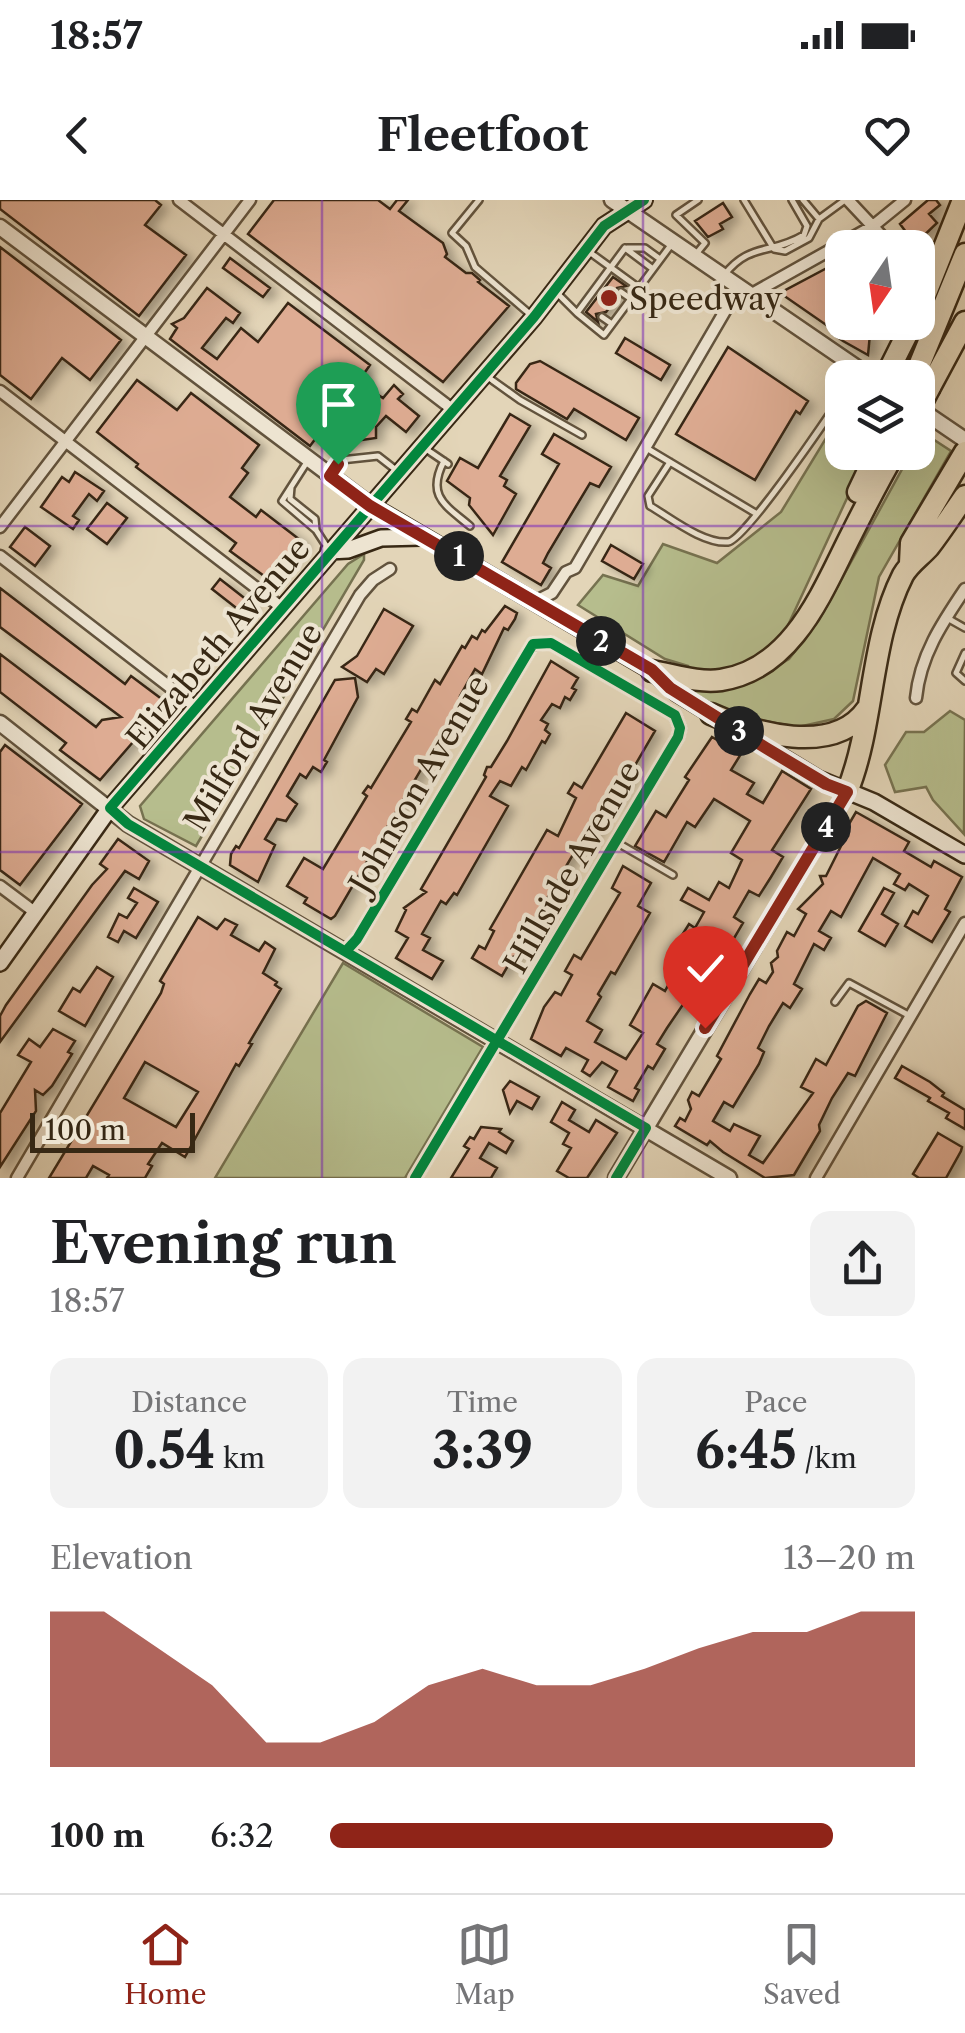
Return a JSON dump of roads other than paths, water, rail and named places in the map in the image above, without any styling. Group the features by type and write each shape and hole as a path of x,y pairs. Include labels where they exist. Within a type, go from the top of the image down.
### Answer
{"highway":[{"path":"935,270 963,200"},
{"path":"926,360 965,254"},
{"path":"935,360 965,322"},
{"path":"847,792 858,761 886,623 910,563 926,550 956,496 965,452"},
{"path":"805,618 869,470"},
{"path":"652,670 706,681 746,673 781,651 814,608 885,470"},
{"path":"711,714 758,731 809,736 846,728 864,714 869,704"}],"main road":[{"name":"Elizabeth Avenue","path":"0,963 110,808 534,317 609,222 628,206 644,200"},
{"path":"370,506 652,670 670,688 818,780 874,802 965,855"},
{"path":"329,550 348,550 381,538 425,537"},
{"path":"944,842 965,845"}],"street":[{"path":"180,200 452,409"},
{"path":"0,527 250,200"},
{"path":"612,200 628,206 672,242 841,360"},
{"path":"846,200 877,230"},
{"path":"534,602 552,593 566,572 575,568 744,291 873,226 906,200"},
{"path":"0,227 370,506"},
{"path":"0,392 281,607"},
{"path":"935,420 965,440"},
{"path":"0,556 197,708"},
{"name":"Milford Avenue","path":"16,1178 360,595 390,569"},
{"path":"916,698 922,663 965,590"},
{"name":"Hillside Avenue","path":"415,1178 678,738 680,723 672,712 551,643 536,642"},
{"name":"Johnson Avenue","path":"346,952 527,649 536,642"},
{"path":"0,723 128,824 729,1178"},
{"path":"616,1178 847,792"},
{"path":"0,886 36,913"},
{"path":"816,1178 965,923"}],"lane":[{"path":"479,200 452,233 466,246 475,267 534,317"},
{"path":"694,257 705,243 676,215 698,200"},
{"path":"744,200 774,249"},
{"path":"774,249 801,237 806,230 792,200"},
{"path":"803,200 819,219"},
{"path":"723,276 738,258 754,250 785,251 809,238 819,219 846,200"},
{"path":"554,290 604,335 672,242"},
{"path":"625,248 645,248 660,259"},
{"path":"578,314 606,281 610,268 625,248"},
{"path":"625,248 653,269"},
{"path":"586,249 639,288"},
{"path":"621,292 631,299"},
{"path":"602,317 612,324"},
{"path":"483,374 582,435"},
{"path":"670,462 648,496 650,506 702,535 728,542 736,539 756,514 825,419"},
{"path":"420,446 446,462 436,480 441,502 470,526"},
{"path":"645,448 756,514"},
{"path":"330,476 341,460 378,456 398,472"},
{"path":"308,460 282,501 316,530 329,550"},
{"path":"946,617 965,628"},
{"path":"965,653 956,669 965,680"},
{"path":"616,842 673,875"},
{"path":"835,1002 849,983 910,1016"}],"place":[{"name":"Speedway","path":"609,298"}]}
